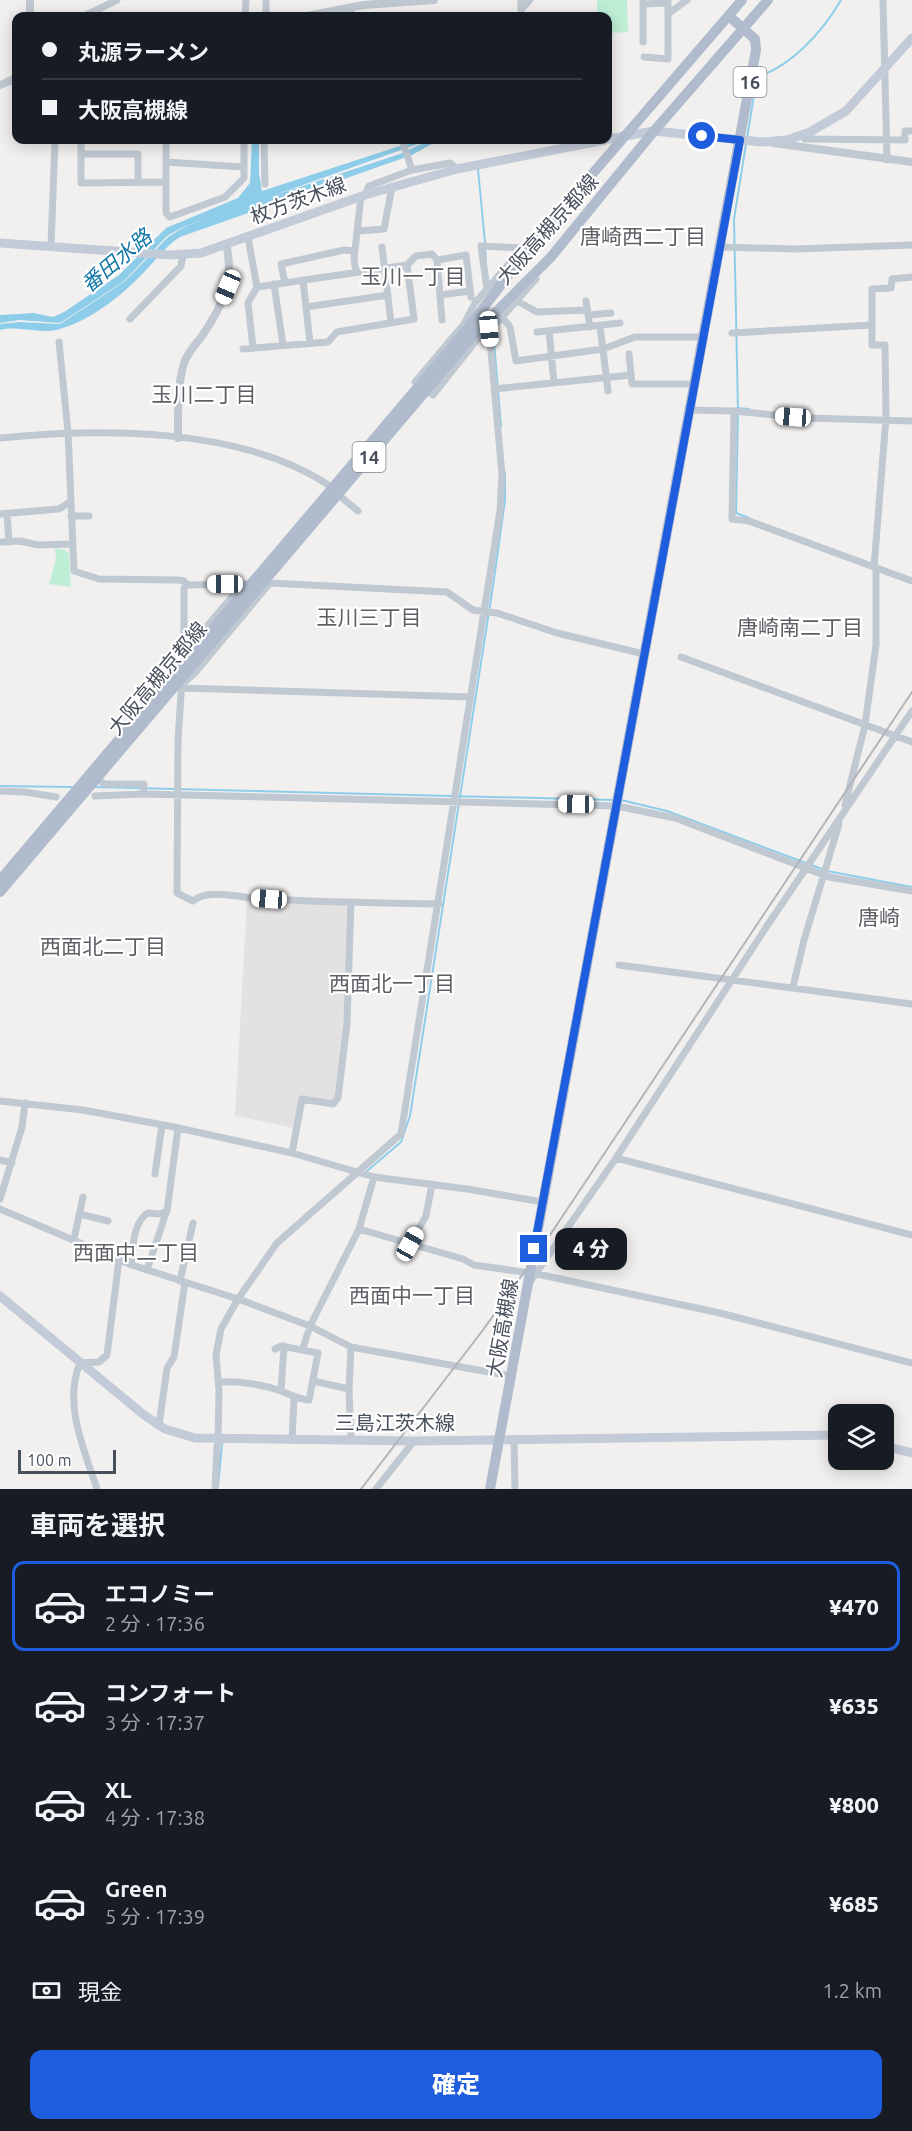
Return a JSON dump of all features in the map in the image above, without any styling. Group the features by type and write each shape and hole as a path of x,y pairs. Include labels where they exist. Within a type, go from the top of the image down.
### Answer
{"main road":[{"name":"大阪高槻京都線","path":"0,880 184,657 468,328 554,219 742,0"},
{"name":"大阪高槻京都線","path":"0,892 182,682 476,332 551,257 654,131 768,0"},
{"path":"729,16 745,28"},
{"name":"大阪高槻線","path":"490,1489 527,1287 533,1273 543,1202 756,50 755,39 745,28"},
{"name":"枚方茨木線","path":"612,138 654,131 768,142 804,140 846,111 912,38"},
{"name":"枚方茨木線","path":"0,243 166,255 201,253 392,187 457,169 581,144"},
{"name":"三島江茨木線","path":"0,1296 159,1425 180,1435 220,1440 351,1441 828,1435"},
{"path":"894,1449 912,1454"}],"street":[{"path":"92,12 117,0"},
{"path":"350,12 434,0"},
{"path":"668,14 687,0"},
{"path":"883,0 887,160"},
{"path":"643,42 643,2 668,2 668,59 644,57"},
{"path":"804,140 905,140 905,131 912,131"},
{"path":"804,140 887,160 912,162"},
{"path":"51,246 55,144"},
{"path":"81,144 81,183 166,182"},
{"path":"166,144 166,213 170,217 231,193 244,178 244,144"},
{"path":"264,144 266,184"},
{"path":"403,144 411,167"},
{"path":"81,154 138,154 138,182"},
{"path":"166,162 243,167"},
{"path":"356,272 354,251 363,196 369,186 411,167 450,163 457,169"},
{"path":"358,231 384,229 392,187"},
{"path":"418,384 416,382 464,324 475,303 522,248 554,219"},
{"path":"248,237 257,287 248,303 253,348"},
{"path":"178,438 180,379 185,363 219,308 228,287 230,265 226,244"},
{"path":"720,247 795,249 912,244"},
{"path":"487,289 481,246 522,248"},
{"path":"382,247 391,323"},
{"path":"285,283 281,264 344,250 354,251"},
{"path":"257,287 407,265 416,256 432,254 437,260 442,320"},
{"path":"130,319 181,266 183,255"},
{"path":"437,260 466,255 470,294 440,295"},
{"path":"243,349 328,342 337,332 414,320 407,265"},
{"path":"430,393 433,395 479,337 502,317 540,275"},
{"path":"793,987 865,725 876,645 875,567 886,420 885,345 872,345 872,290 891,288 892,279 912,277"},
{"path":"303,280 310,343"},
{"path":"274,284 283,345"},
{"path":"306,307 388,295"},
{"path":"517,301 537,312 611,313"},
{"path":"586,301 590,327"},
{"path":"502,317 510,327 516,361 603,349 635,337 703,337"},
{"path":"537,332 620,324"},
{"path":"732,333 872,325"},
{"path":"600,326 608,391"},
{"path":"215,1489 217,1446 220,1440 216,1356 221,1329 238,1299 277,1243 401,1134 502,496 489,329"},
{"path":"549,331 554,383"},
{"path":"59,342 68,432 72,567 76,573 99,579 178,580 184,581 187,585 245,584 184,657"},
{"path":"629,354 632,384 694,384"},
{"path":"494,389 631,375"},
{"path":"689,410 734,411 806,418 912,421"},
{"path":"734,411 732,519 749,521 912,581"},
{"path":"0,438 68,432 178,438 225,444 269,455 294,465 327,484"},
{"path":"341,497 358,511"},
{"path":"9,542 3,514 59,509 70,502"},
{"path":"71,516 89,516"},
{"path":"0,542 38,545 72,544"},
{"path":"182,682 194,674 270,583 447,592 465,607 644,654"},
{"path":"187,585 184,588 184,657 177,794 177,893 193,901 197,897 219,895 439,904"},
{"path":"681,657 912,742"},
{"path":"182,682 471,697"},
{"path":"533,1273 616,1158 912,711"},
{"path":"96,779 105,784 144,784 143,794"},
{"path":"0,791 56,797"},
{"path":"95,796 177,794 617,806 675,818 823,875 912,891"},
{"path":"292,1153 302,1099 333,1104 338,1098 347,1023 351,902"},
{"path":"619,965 912,1004"},
{"path":"0,1101 83,1110 292,1153 374,1177 543,1202"},
{"path":"0,1198 22,1127 25,1103"},
{"path":"155,1174 162,1125"},
{"path":"147,1270 166,1213 178,1128"},
{"path":"616,1158 912,1235"},
{"path":"0,1160 12,1163"},
{"path":"303,1348 310,1326 359,1229 374,1177"},
{"path":"410,1244 426,1216 432,1184"},
{"path":"74,1239 83,1197"},
{"path":"0,1209 132,1265 238,1299 310,1326 351,1347 511,1376"},
{"path":"132,1265 133,1244 141,1218 148,1213 166,1213"},
{"path":"79,1214 108,1221"},
{"path":"159,1425 167,1368 174,1357 182,1281 193,1223"},
{"path":"359,1229 463,1259 474,1265 533,1273 720,1313 912,1363"},
{"path":"97,1489 72,1400 75,1376 80,1363 99,1362 107,1355 119,1260"},
{"path":"281,1391 284,1346"},
{"path":"223,1382 281,1391 294,1398 309,1400 318,1353 303,1348 284,1346 275,1349"},
{"path":"351,1347 349,1389 351,1441"},
{"path":"313,1381 349,1389"},
{"path":"292,1440 294,1398"},
{"path":"514,1440 515,1489"},
{"path":"376,1489 414,1441"}],"shaded area":[{"path":"247,900 349,904 345,1018 336,1097 331,1101 300,1096 294,1128 235,1116"}],"green space":[{"path":"597,0 627,0 628,32 612,33 612,12 597,12"},
{"path":"55,548 65,550 69,554 71,587 49,584 56,559"}],"water":[{"path":"252,144 259,144 259,173 262,191 406,144 418,144 272,196 400,154 421,144 432,144 412,155 180,237 118,296 96,312 72,325 52,331 0,330 0,324 19,322 60,324 124,282 168,237 186,226 216,216 185,226 167,236 123,282 60,323 19,320 0,323 0,315 34,313 53,317 64,312 119,275 166,228 238,198 250,183"}],"waterway":[{"path":"747,138 757,77 782,65 805,46 825,24 841,0"},
{"path":"746,144 734,219 738,411 736,513 749,518"},
{"path":"478,169 485,243"},
{"path":"485,249 486,261"},
{"path":"493,330 501,426"},
{"path":"737,408 749,409"},
{"path":"367,1171 401,1142 410,1116 493,586 505,500 505,473"},
{"path":"0,786 72,787"},
{"path":"93,787 615,800"},
{"path":"621,800 667,811 822,869"},
{"path":"827,871 912,887"},
{"path":"218,1487 222,1445"}],"railway":[{"path":"361,1489 483,1330 542,1247 912,692"}],"district":[{"name":"唐崎西二丁目","path":"643,236"},
{"name":"玉川一丁目","path":"413,276"},
{"name":"玉川二丁目","path":"204,394"},
{"name":"玉川三丁目","path":"369,617"},
{"name":"唐崎南二丁目","path":"800,627"},
{"name":"唐崎","path":"879,917"},
{"name":"西面北二丁目","path":"103,946"},
{"name":"西面北一丁目","path":"392,983"},
{"name":"西面中二丁目","path":"136,1252"},
{"name":"西面中一丁目","path":"412,1295"}],"route":[{"path":"534,1249 740,140 702,136"}],"water label":[{"name":"番田水路","path":"116,260"}]}
